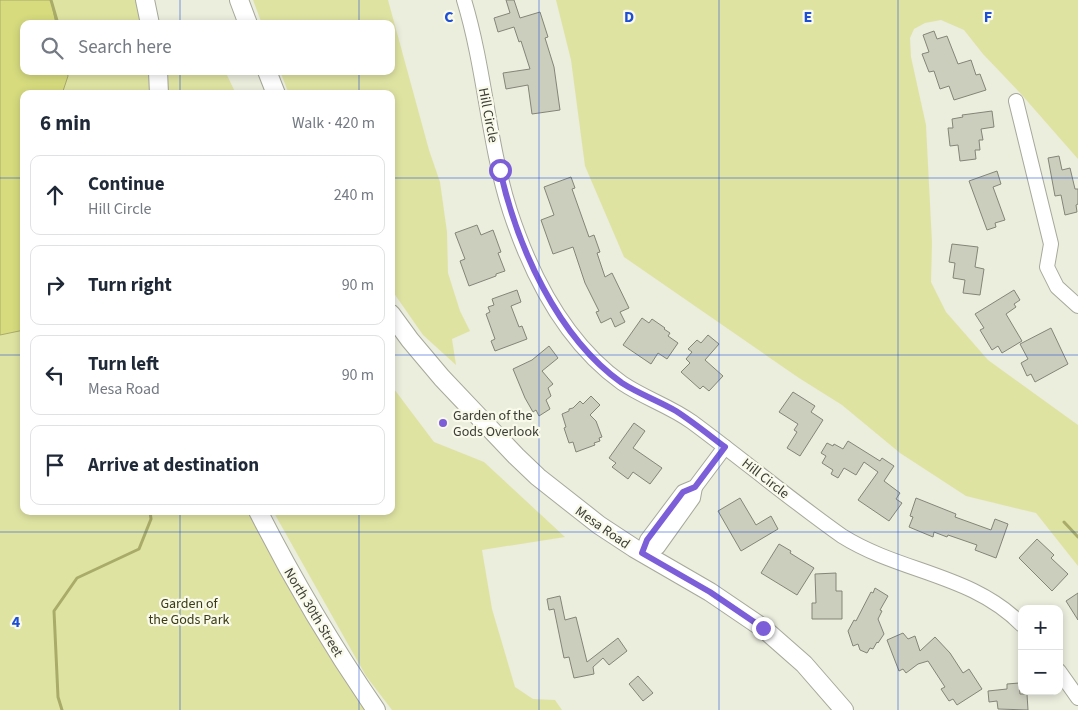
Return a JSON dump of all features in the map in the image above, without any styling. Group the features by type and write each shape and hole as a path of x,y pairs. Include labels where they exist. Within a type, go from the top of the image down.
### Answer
{"main road":[{"path":"145,0 149,20"},
{"path":"239,0 246,20"},
{"path":"158,75 159,90"},
{"path":"269,75 274,90"},
{"name":"Mesa Road","path":"395,319 442,378 538,477 599,525 642,553 710,592 763,628 804,664 842,709"},
{"name":"North 30th Street","path":"260,515 289,572 327,637 376,710"}],"street":[{"name":"Hill Circle","path":"464,0 473,32 500,170 510,209 530,263 555,307 577,340 606,370 640,393 674,410 821,521 860,548 941,577 988,597 1018,621"},
{"path":"1016,101 1051,244 1047,267 1057,288 1078,306"},
{"path":"642,553 647,540 671,518 683,492 695,487 725,447"},
{"path":"1063,677 1078,698"}],"green space":[{"name":"Garden of the Gods Park","path":"0,0 137,0 140,20 20,20 20,75 151,75 150,90 20,90 20,515 251,515 327,652 365,710 0,710"},
{"path":"253,0 388,0 393,20 260,20"},
{"path":"556,0 1078,0 1078,159 983,54 964,30 941,20 925,23 914,29 910,38 911,57 926,125 932,243 931,282 946,312 988,360 1078,425 1078,566 1036,513 966,496 900,453 842,405 799,378 624,257 585,166 571,60"},
{"path":"395,26 429,150 440,182 447,232 448,273 460,311 470,331 452,339 456,365 423,335 395,295 395,90 287,90 282,75 395,75"},
{"path":"167,75 227,75 234,90 166,90"},
{"path":"395,390 434,442 484,462 565,537 482,550 492,609 515,687 533,699 555,700 562,710 392,710 366,676 275,515 395,515"}],"shaded area":[{"path":"0,0 51,0 55,20 20,20 20,75 68,76 63,90 20,90 20,331 0,335"}],"building":[{"path":"506,0 514,0 520,18 540,12 548,37 545,38 554,67 560,110 532,114 528,85 506,89 503,73 530,69 521,41 519,42 514,27 498,32 494,18 510,13"},
{"path":"934,31 937,39 947,36 958,64 971,60 976,75 980,74 986,90 954,100 949,86 940,89 934,71 929,72 922,54 929,52 923,35"},
{"path":"992,111 994,127 981,129 983,140 979,140 980,150 975,150 976,159 960,161 958,145 950,146 948,128 953,128 952,119 963,117 962,115"},
{"path":"1059,156 1062,170 1070,168 1075,189 1078,189 1077,212 1065,215 1061,195 1055,196 1048,158"},
{"path":"997,171 1001,184 993,187 1005,220 995,223 996,227 987,230 969,181"},
{"path":"571,177 575,188 572,189 589,237 594,235 600,252 597,253 605,277 612,273 629,308 620,312 625,322 615,327 611,318 601,323 596,312 599,311 585,283 573,247 553,254 541,220 554,215 544,187"},
{"path":"477,225 481,235 493,230 501,252 498,253 505,271 469,286 460,261 465,259 455,233"},
{"path":"952,244 978,247 975,267 984,269 980,295 963,293 965,280 953,278 955,263 949,262"},
{"path":"517,290 521,302 511,306 519,327 522,326 527,339 495,351 491,341 495,339 486,314 490,312 488,307 494,305 492,299"},
{"path":"1014,290 1020,300 1014,304 1016,307 1006,314 1022,341 1002,353 998,346 992,350 980,330 984,328 975,314"},
{"path":"642,318 649,323 652,319 665,328 670,333 668,336 678,343 667,359 658,353 651,364 623,345"},
{"path":"1051,328 1068,364 1035,382 1031,374 1027,376 1021,363 1028,359 1020,344"},
{"path":"708,335 719,344 705,360 723,376 709,391 703,386 700,389 681,372 690,363 686,359 692,352 688,349 697,340 701,343"},
{"path":"549,346 558,358 542,371 553,384 548,388 551,396 546,400 550,409 539,416 536,410 533,412 525,398 513,369 532,360"},
{"path":"793,392 815,406 811,412 823,420 800,456 787,448 797,432 794,430 798,424 779,412"},
{"path":"591,396 600,405 590,415 596,421 602,437 599,438 600,441 594,443 595,445 576,452 573,442 569,443 562,414 569,411 580,401 583,404"},
{"path":"634,423 645,431 633,448 662,468 650,484 633,472 628,479 612,467 616,463 609,458"},
{"path":"848,441 880,461 882,458 894,466 884,481 900,493 896,499 902,503 889,521 858,500 878,472 864,462 856,475 844,468 838,478 831,474 833,470 822,463 826,456 821,453 827,443 833,446 834,444 843,449"},
{"path":"740,498 756,525 771,516 778,529 741,551 718,511"},
{"path":"916,498 956,514 955,517 991,530 995,519 1008,524 996,558 975,550 977,545 934,532 933,537 909,527 913,517 910,516"},
{"path":"1037,539 1054,555 1051,558 1068,574 1052,591 1019,558"},
{"path":"779,544 814,568 797,595 761,573"},
{"path":"836,573 836,591 842,591 842,619 812,619 812,603 816,603 815,574"},
{"path":"875,588 888,596 880,610 882,611 878,619 884,634 873,649 870,648 867,653 860,650 858,644 853,646 848,631"},
{"path":"1078,593 1078,620 1066,601"},
{"path":"560,596 565,620 576,617 587,662 618,638 627,651 609,665 603,658 593,667 594,674 574,678 569,657 564,658 554,609 549,610 547,599"},
{"path":"903,633 908,639 915,636 920,651 935,637 950,653 963,673 969,669 982,689 957,705 953,699 949,701 941,689 945,687 928,661 918,664 906,673 903,669 899,671 887,640"},
{"path":"638,676 653,693 643,701 629,684"},
{"path":"1018,683 1018,695 1027,695 1028,710 998,709 997,701 989,702 988,691 1007,689 1007,684"}],"waterway":[{"path":"51,0 57,20"},
{"path":"62,710 58,697 54,611 77,578 139,549 151,519 150,515"},
{"path":"1064,522 1078,537"}],"place":[{"name":"Garden of the Gods Overlook","path":"443,423"}],"route":[{"path":"500,170 510,209 530,263 555,307 577,340 592,357 623,383 674,410 725,447 695,487 683,492 647,540 642,553 710,592 763,628"}]}
